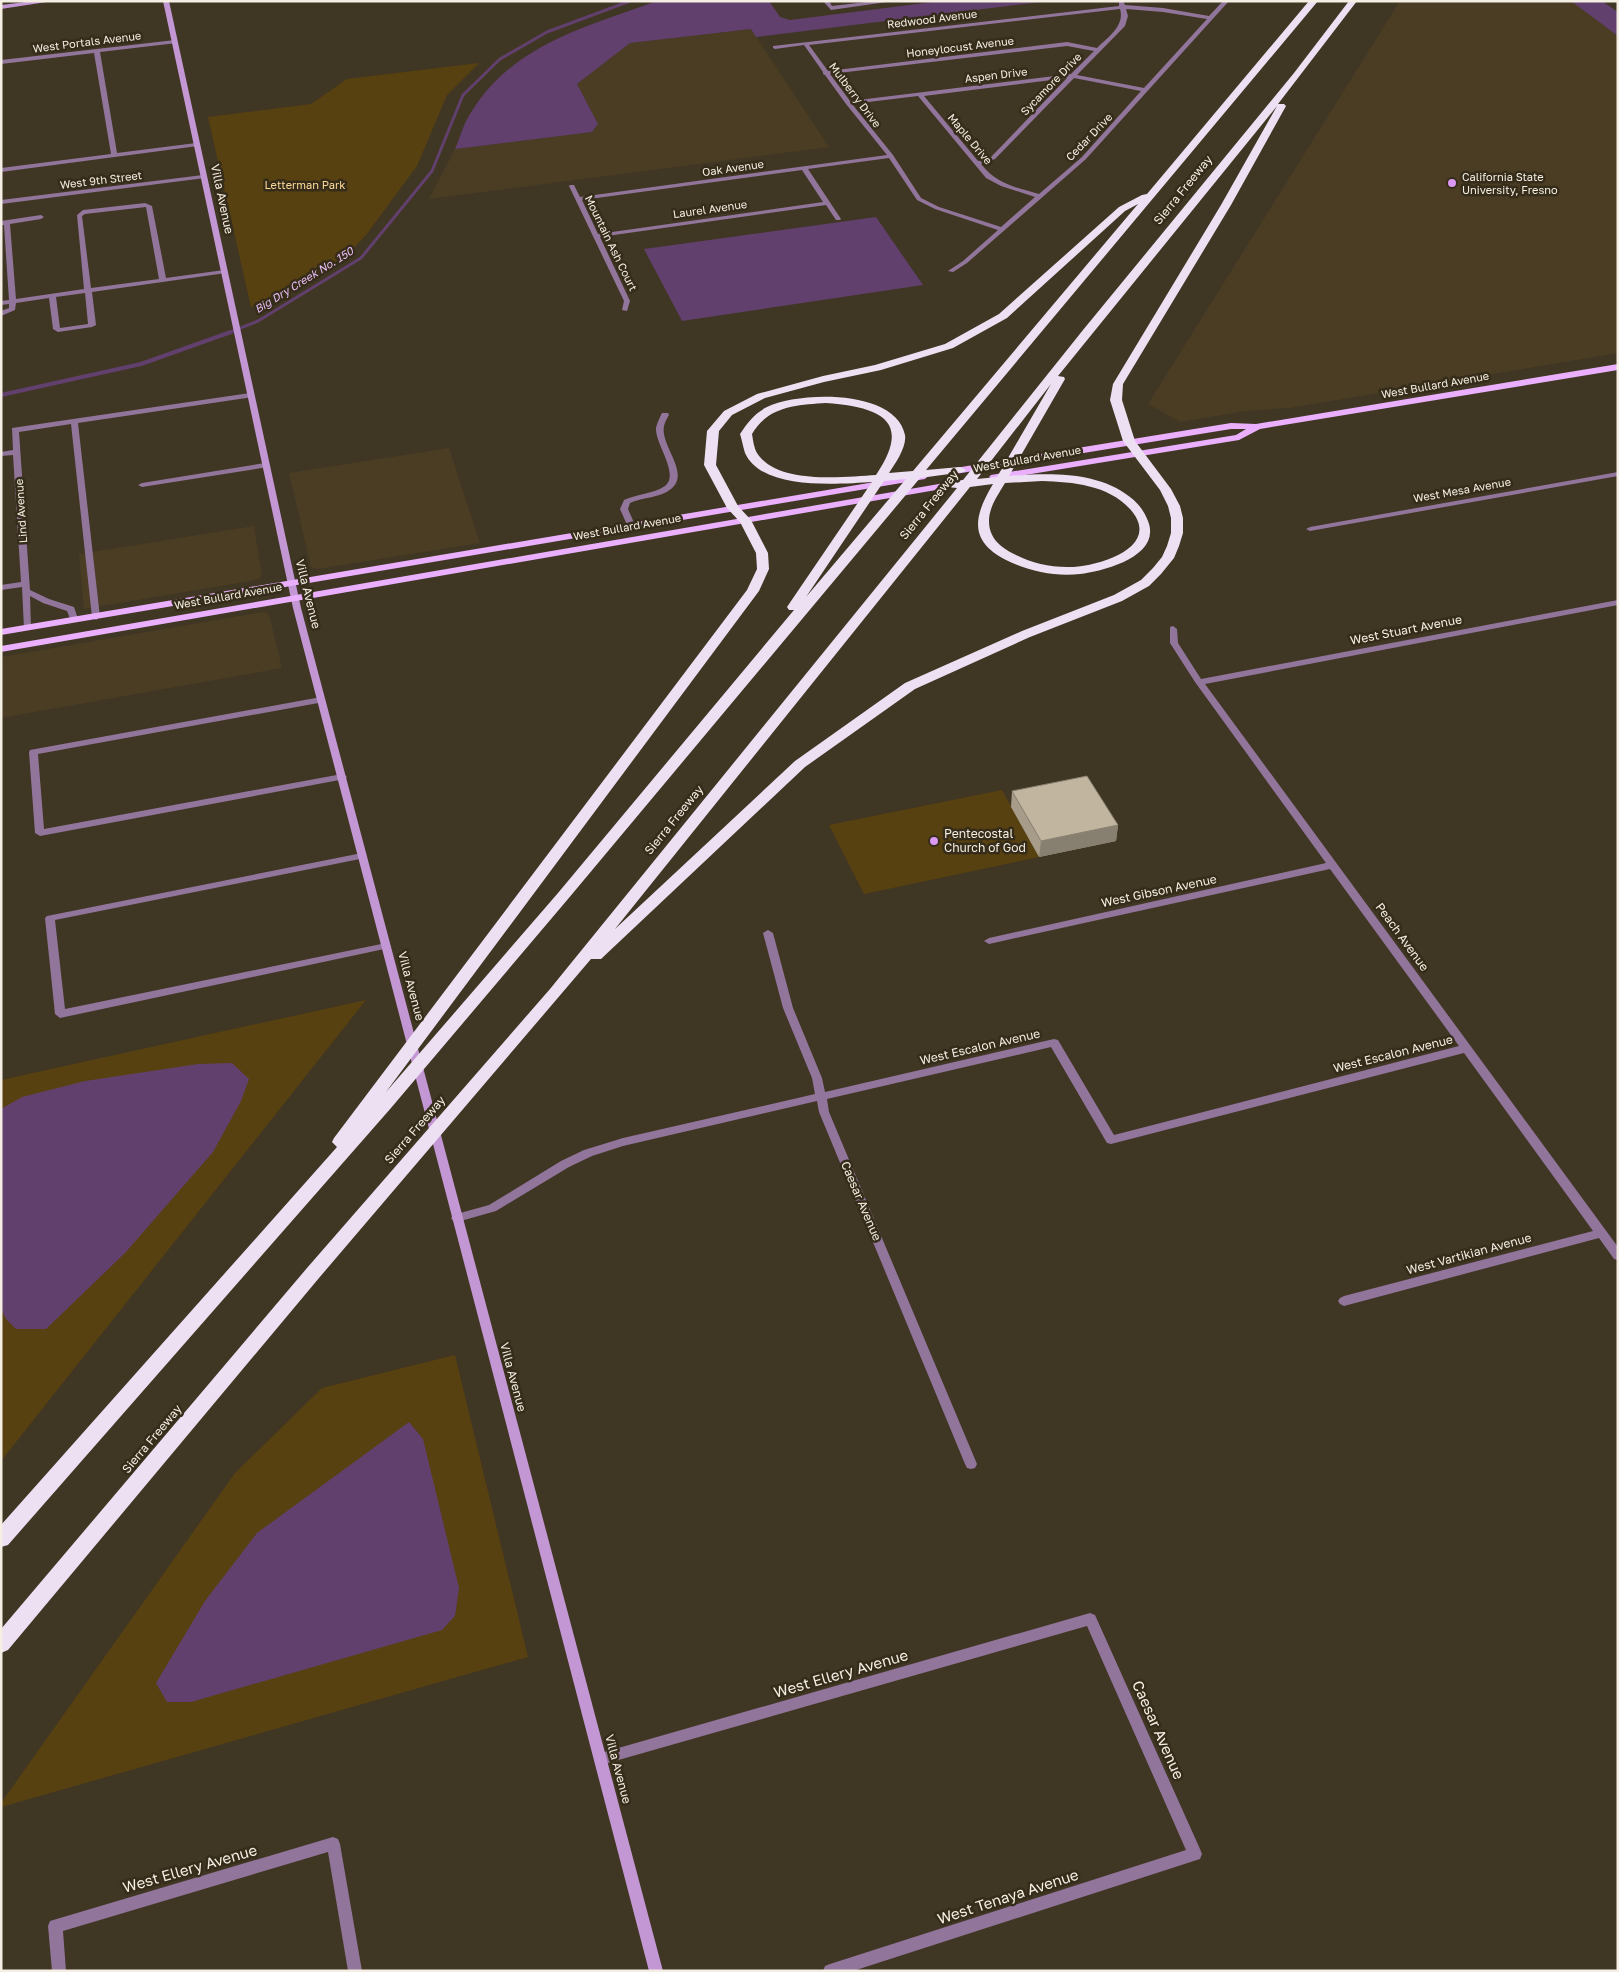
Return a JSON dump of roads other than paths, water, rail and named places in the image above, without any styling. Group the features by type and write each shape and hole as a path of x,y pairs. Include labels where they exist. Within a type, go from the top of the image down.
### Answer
{"highway":[{"name":"Sierra Freeway","path":"1,1538 385,1104 557,904 754,666 1314,1"},
{"name":"Sierra Freeway","path":"1,1644 313,1273 555,993 994,450 1087,332 1297,75 1353,1"},
{"path":"555,993 800,764 910,686 1026,634 1118,598 1145,582 1168,558 1174,546 1177,533 1177,518 1174,506 1165,488 1129,441 1116,400 1118,384 1226,204 1297,75"},
{"path":"270,1234 522,902 753,591 763,569 762,553 746,520 733,508 710,465 713,431 728,414 761,396 823,379 877,368 949,346 1003,316 1122,209 1153,192"},
{"path":"952,485 1042,473 1095,484 1125,498 1135,507 1142,518 1144,529 1143,538 1137,547 1127,556 1115,562 1092,569 1067,571 1033,566 1006,556 988,539 982,528 982,517 987,504 1087,332"},
{"path":"754,666 888,466 898,446 900,436 898,428 880,412 860,404 831,399 788,403 764,413 750,426 746,434 746,442 748,448 760,463 783,475 831,487 960,470"}],"main road":[{"path":"1,7 50,1"},
{"name":"Villa Avenue","path":"166,1 294,598 656,1971"},
{"name":"West Bullard Avenue","path":"960,470 1129,441 1231,426 1256,428 1618,367"},
{"name":"West Bullard Avenue","path":"1042,473 1139,453 1239,437 1256,428"},
{"name":"West Bullard Avenue","path":"1,649 514,559 952,485"},
{"name":"West Bullard Avenue","path":"1,632 733,508 831,487"},
{"path":"514,559 581,540 622,532 631,525"}],"street":[{"path":"826,1 831,8 891,1"},
{"name":"Cedar Drive","path":"951,271 965,262 1084,158 1226,1"},
{"name":"Redwood Avenue","path":"776,47 1122,4 1210,18"},
{"name":"Sycamore Drive","path":"977,163 993,158 1123,25 1122,4"},
{"name":"West Portals Avenue","path":"1,62 175,42"},
{"name":"Mulberry Drive","path":"806,44 825,73 891,156 919,199 937,208 1002,229"},
{"name":"Honeylocust Avenue","path":"825,73 1067,44 1098,50"},
{"path":"97,51 114,156"},
{"name":"Aspen Drive","path":"848,103 1073,76 1146,90"},
{"name":"Maple Drive","path":"920,95 988,177 1003,185 1041,197"},
{"path":"1,170 196,145"},
{"name":"Oak Avenue","path":"579,199 891,156"},
{"path":"804,168 838,220"},
{"name":"West 9th Street","path":"1,202 203,176"},
{"name":"Mountain Ash Court","path":"572,186 627,301 626,310"},
{"name":"Laurel Avenue","path":"596,236 827,203"},
{"path":"52,296 56,329 60,331 92,325 80,216 83,212 150,206 163,281"},
{"path":"1,314 13,309 4,222 41,217"},
{"path":"1,303 224,272"},
{"path":"96,617 74,421 250,395"},
{"path":"631,525 624,509 627,502 638,496 662,491 673,483 675,475 662,439 660,427 665,415"},
{"name":"Lind Avenue","path":"28,627 15,430 74,421"},
{"path":"1,454 17,452"},
{"path":"142,485 265,465"},
{"name":"West Mesa Avenue","path":"1310,529 1618,474"},
{"path":"1,588 26,588 46,601 71,608 74,619"},
{"name":"West Stuart Avenue","path":"1199,682 1618,602"},
{"name":"Peach Avenue","path":"1173,629 1174,643 1199,682 1618,1256"},
{"path":"321,700 33,752 40,833 342,776"},
{"path":"362,856 50,918 60,1014 386,946"},
{"name":"West Gibson Avenue","path":"989,941 1334,865"},
{"name":"Caesar Avenue","path":"768,933 788,1008 817,1078 824,1112 971,1464"},
{"name":"West Escalon Avenue","path":"457,1216 492,1208 565,1164 588,1153 623,1142 820,1095 1054,1043 1110,1140 1467,1048"},
{"name":"West Vartikian Avenue","path":"1344,1301 1601,1233"},
{"name":"Caesar Avenue","path":"1090,1619 1196,1854"},
{"name":"West Ellery Avenue","path":"601,1759 1090,1619"},
{"name":"West Ellery Avenue","path":"59,1971 55,1926 333,1844 355,1971"},
{"name":"West Tenaya Avenue","path":"830,1971 1196,1854"}],"waterway":[{"name":"Big Dry Creek No. 150","path":"228,333 258,321 361,258 432,171 463,95 500,59 547,32 630,1"},
{"name":"Big Dry Creek No. 150","path":"1,395 141,364 231,332"}],"place":[{"name":"California State University, Fresno","path":"1452,183"},
{"name":"Pentecostal Church of God","path":"934,841"}],"park label":[{"name":"Letterman Park","path":"305,185"}]}
